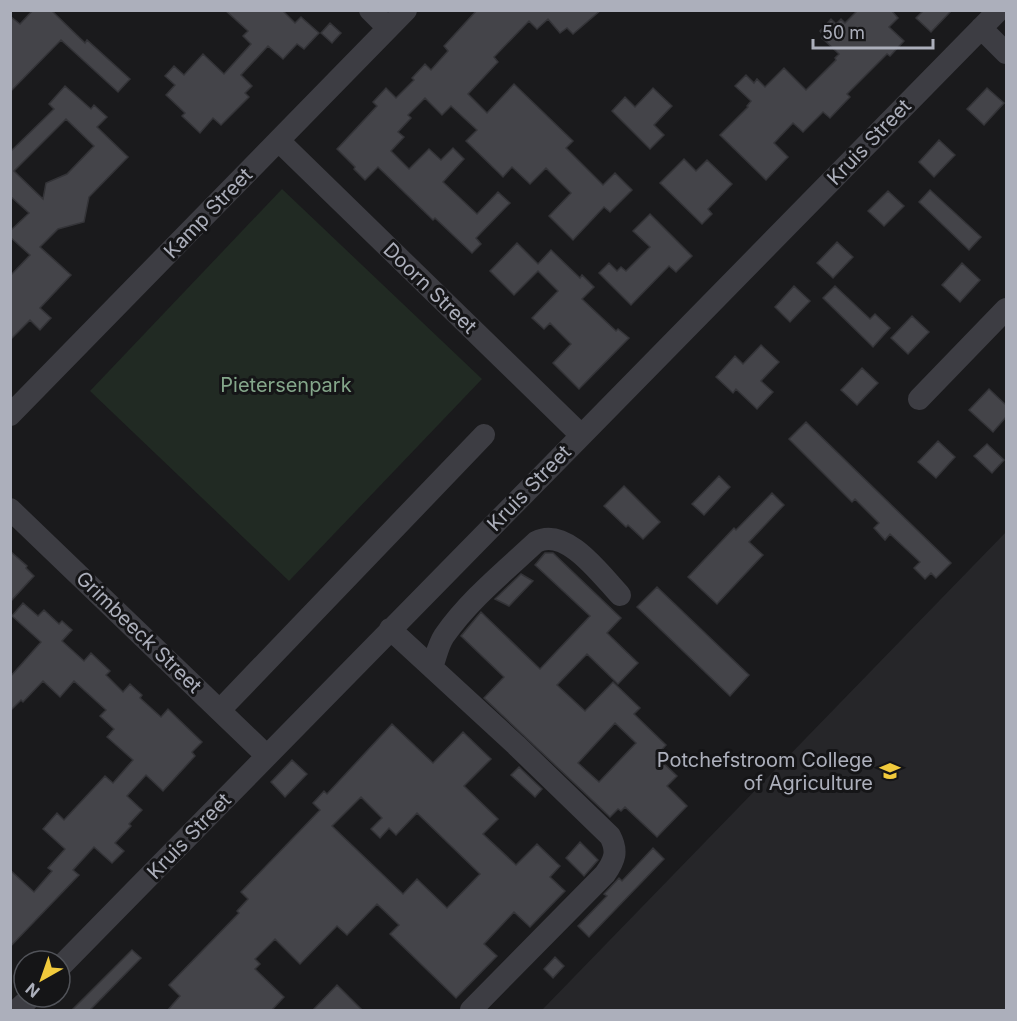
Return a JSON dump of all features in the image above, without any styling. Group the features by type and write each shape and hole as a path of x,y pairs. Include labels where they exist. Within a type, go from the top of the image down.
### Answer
{"street":[{"path":"370,10 388,28"},
{"name":"Kamp Street","path":"10,415 406,10"},
{"name":"Kruis Street","path":"72,955 999,10"},
{"path":"981,28 1006,53"},
{"name":"Doorn Street","path":"279,141 581,435"},
{"path":"919,399 1006,309"},
{"path":"220,710 484,435"},
{"name":"Grimbeeck Street","path":"10,509 267,756"},
{"path":"432,666 443,638 466,609 502,573 542,539 555,539 577,551 620,595"},
{"path":"390,629 432,666 610,836 616,848 614,862 605,874 471,1011"}],"shaded area":[{"name":"Potchefstroom College of Agriculture","path":"1006,532 1006,1010 542,1010"}],"green space":[{"name":"Pietersenpark","path":"282,189 482,379 289,581 90,391"}],"building":[{"path":"33,10 51,10 85,43 87,40 130,79 118,92 61,40 10,92 10,16 20,24"},
{"path":"225,10 282,10 295,23 301,17 319,33 304,49 297,44 283,59 268,46 241,75 252,86 245,93 249,97 221,125 213,118 200,133 182,116 185,113 166,95 175,85 165,76 174,66 184,75 203,54 224,74 251,44 243,36 248,31"},
{"path":"477,10 601,10 573,34 567,28 560,33 548,19 537,29 529,21 494,57 498,62 468,94 487,113 514,84 573,141 566,148 603,185 615,173 632,190 610,212 604,207 573,240 549,216 571,193 546,168 530,184 512,167 503,177 466,141 477,130 451,106 442,115 425,98 408,115 411,118 398,132 404,137 391,151 409,169 429,149 441,160 453,148 464,159 443,182 477,214 498,192 510,203 476,238 481,244 472,253 435,218 433,220 378,167 365,180 337,149 377,106 373,102 386,88 396,98 414,80 412,78 425,64 431,70 448,51 444,46"},
{"path":"858,10 891,10 898,18 889,27 904,41 890,56 887,54 847,94 850,97 830,118 823,112 803,132 793,123 774,143 788,157 766,180 720,135 748,107 751,101 735,86 746,75 754,83 757,79 765,87 784,68 806,90 836,60 839,54 822,38 824,36 820,31 831,19 836,24 841,19 845,23"},
{"path":"924,10 952,10 931,32 916,18"},
{"path":"330,23 341,33 332,43 321,33"},
{"path":"65,86 91,109 94,105 107,117 97,127 128,157 89,197 84,222 58,229 40,247 71,275 40,308 51,318 40,330 30,320 10,340 10,276 30,255 10,237 10,231 29,213 10,196 10,152 54,109 49,104","holes":["66,119 94,146 67,174 46,183 43,199 14,171"]},
{"path":"653,88 672,106 654,125 664,135 650,149 612,111 625,97 635,107"},
{"path":"987,88 1004,103 984,125 967,109"},
{"path":"939,140 955,155 934,177 919,162"},
{"path":"684,159 696,171 707,160 732,184 708,209 712,214 702,224 660,183"},
{"path":"930,190 981,237 969,250 919,202"},
{"path":"888,191 904,206 884,226 868,211"},
{"path":"650,214 692,256 676,272 669,266 631,305 599,273 609,263 617,271 621,267 626,271 650,247 633,231"},
{"path":"837,242 853,257 833,278 817,263"},
{"path":"517,243 538,264 551,250 580,278 582,275 594,287 582,299 616,331 618,329 629,338 579,389 553,363 571,344 550,323 544,329 532,318 558,291 538,271 514,295 490,271"},
{"path":"962,263 980,280 960,302 942,285"},
{"path":"794,286 810,301 790,322 775,307"},
{"path":"835,286 870,319 875,314 890,328 873,347 823,298"},
{"path":"912,316 929,332 908,354 891,338"},
{"path":"761,345 779,362 761,381 773,392 757,409 736,389 733,393 716,377 735,356 743,364"},
{"path":"862,368 878,383 857,405 841,390"},
{"path":"989,389 1006,405 1006,417 993,432 969,410"},
{"path":"806,422 951,563 936,578 931,573 925,579 914,568 920,562 890,534 885,540 874,528 879,523 855,499 852,502 789,439"},
{"path":"938,441 955,457 936,478 918,462"},
{"path":"987,444 1004,460 992,473 974,456"},
{"path":"719,476 730,487 704,515 692,504"},
{"path":"624,486 660,522 643,539 628,525 626,527 604,506"},
{"path":"772,493 784,505 749,542 763,555 717,604 688,577 734,528 736,530"},
{"path":"10,551 27,566 26,568 34,576 10,602"},
{"path":"545,553 553,553 621,618 607,633 638,663 618,684 587,654 557,685 585,711 613,682 640,708 634,714 666,745 656,756 677,776 667,786 687,806 657,837 625,807 621,811 618,809 610,817 484,698 504,677 461,636 481,612 540,669 590,616 535,565","holes":["615,723 636,743 599,782 578,763"]},
{"path":"521,574 533,581 509,606 495,599"},
{"path":"657,587 749,675 730,696 637,607"},
{"path":"23,603 38,616 44,610 59,624 62,621 72,630 62,641 84,661 91,653 110,671 106,675 123,692 130,684 142,695 140,698 161,717 168,709 202,742 192,752 195,756 163,791 146,775 127,796 142,810 115,843 124,851 112,863 94,847 73,870 79,875 10,947 10,870 34,892 52,871 48,868 65,849 43,829 57,813 64,820 105,776 113,783 133,760 107,737 114,729 100,716 106,710 74,681 60,697 43,681 23,702 21,700 10,711 10,677 41,642 12,616"},
{"path":"392,724 433,763 463,732 491,759 464,786 498,819 483,834 516,865 537,844 560,866 550,877 565,891 530,927 514,912 484,944 497,956 456,998 390,934 399,925 377,904 347,935 337,926 300,964 275,939 255,959 260,964 255,969 284,997 271,1011 167,1011 180,996 169,985 239,913 237,911 248,899 241,892 320,810 313,803 324,791 327,794","holes":["361,797 382,818 371,829 380,838 389,828 396,835 417,813 480,874 447,908 417,879 403,894 332,826"]},
{"path":"292,760 307,774 285,797 271,782"},
{"path":"519,767 542,789 535,797 511,775"},
{"path":"580,842 598,860 584,876 566,858"},
{"path":"653,848 664,859 589,937 578,926 607,896 604,894 619,878 622,881"},
{"path":"132,950 141,958 89,1011 71,1011"},
{"path":"555,957 564,966 553,978 544,969"},
{"path":"337,985 363,1011 312,1011"}],"place":[{"name":"Potchefstroom College of Agriculture","path":"890,771"}]}
